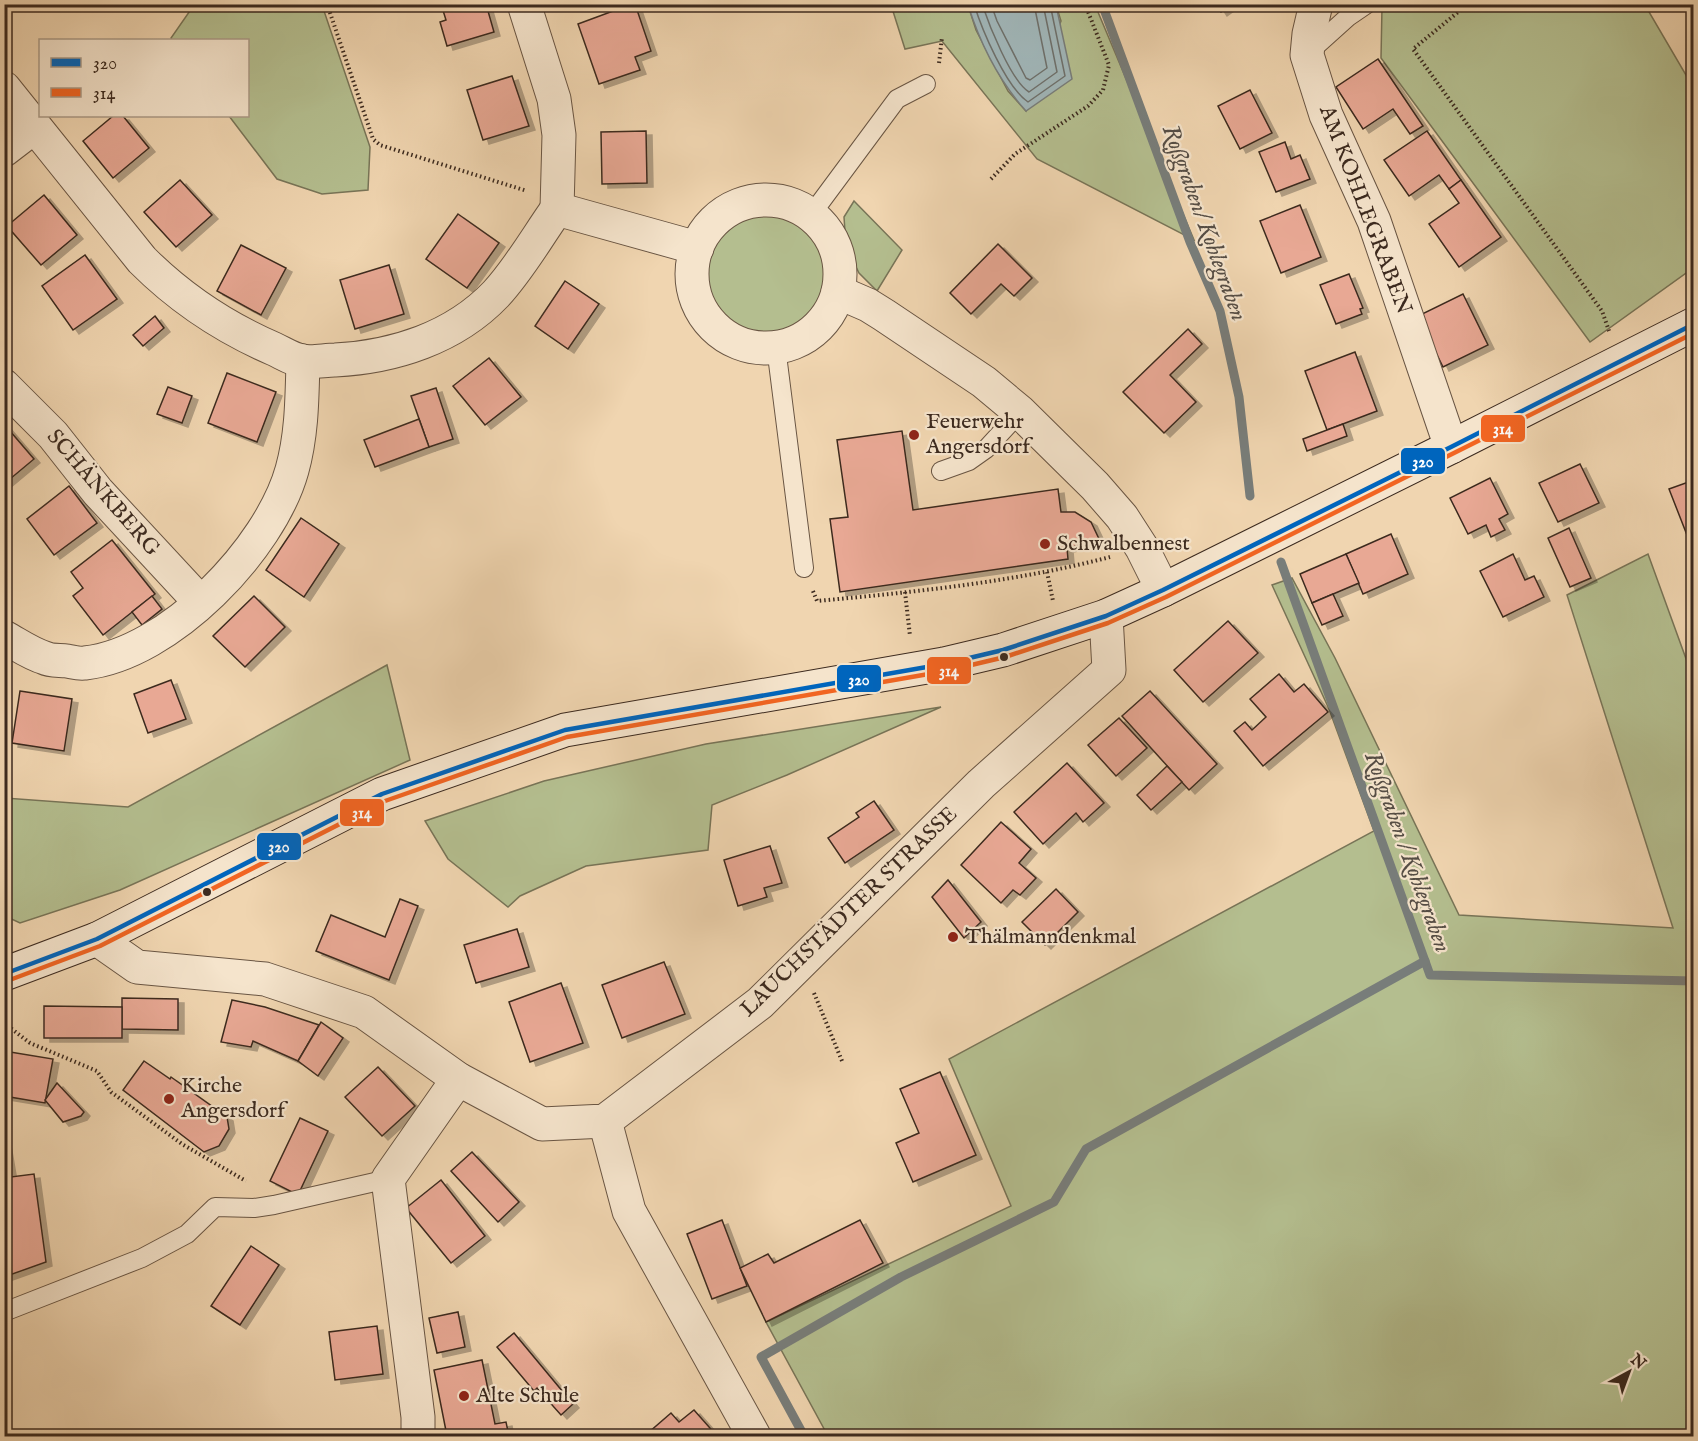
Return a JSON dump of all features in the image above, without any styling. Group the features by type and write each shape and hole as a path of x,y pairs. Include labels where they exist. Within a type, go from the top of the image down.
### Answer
{"street":[{"path":"4,88 142,260 167,285 219,322 255,341 303,361 354,359 387,354 420,344 473,313 514,273 557,209 559,135 554,99 524,4"},
{"name":"AM KOHLEGRABEN","path":"1316,4 1307,55 1326,115 1374,221 1451,447"},
{"path":"4,150 34,127"},
{"path":"768,200 791,204 811,214 826,230 836,249 841,271 838,292 832,309 822,323 801,339 777,347 755,347 734,341 716,328 703,311 694,291 692,269 697,248 708,228 725,213 746,203 768,200"},
{"path":"557,209 697,248"},
{"path":"838,292 876,310 984,382 1020,412 1095,486 1122,517 1142,548 1163,590"},
{"path":"4,974 97,939 382,794 565,730 914,670 1003,650 1106,616 1451,447 1694,324"},
{"path":"4,637 45,658 84,663 130,651 163,633 225,580 252,549 277,506 292,471 301,423 303,361"},
{"name":"SCHÄNKBERG","path":"4,386 52,435 98,492 200,602"},
{"name":"LAUCHSTÄDTER STRASSE","path":"605,1121 760,1002 996,770 1109,670 1106,616"},
{"path":"97,939 137,967 265,979 364,1012 458,1079 542,1124 605,1121 629,1210 754,1437"},
{"path":"418,1437 418,1417 388,1179 458,1079"}],"lane":[{"path":"1307,55 1348,17 1367,4"},
{"path":"811,214 897,99 926,84"},
{"path":"777,347 804,568"},
{"path":"941,471 969,461 986,448 1020,412"},
{"path":"4,1312 142,1258 187,1234 215,1207 254,1208 274,1205 388,1179"}],"path":[{"path":"327,4 373,140 380,145 497,182"},
{"path":"992,179 1015,154 1088,106 1104,90 1109,64 1085,4"},
{"path":"1468,4 1413,49 1602,311 1619,363"},
{"path":"818,601 905,592 1047,572 1142,548"},
{"path":"905,592 914,670"},
{"path":"801,962 842,1061"},
{"path":"4,1023 30,1043 97,1071 111,1092 120,1099 182,1144 250,1183"}],"green space":[{"path":"1386,4 1645,5 1693,87 1693,268 1590,342 1381,58 1382,7"},
{"path":"194,5 322,5 370,147 368,190 322,194 277,179 230,117 249,117 249,39 171,38"},
{"path":"891,5 968,5 976,30 1008,91 1026,111 1061,21 1056,5 1095,5 1194,240 1037,159 942,41 905,49"},
{"path":"854,201 902,250 877,291 859,273 846,246 844,217"},
{"path":"767,213 790,218 801,223 810,231 818,240 823,251 828,274 823,297 818,308 810,317 801,325 790,330 767,335 744,330 733,325 724,317 716,308 711,297 706,274 711,251 716,240 724,231 733,223 744,218"},
{"path":"1648,554 1693,678 1693,1427 1681,1436 828,1436 766,1322 1011,1206 949,1059 1374,831 1329,709 1272,585 1292,578 1335,658 1459,915 1673,928 1567,595"},
{"path":"387,665 410,760 120,890 20,923 5,916 5,798 128,807"},
{"path":"941,707 787,775 712,805 708,850 586,866 520,896 508,907 448,859 425,821 544,781 706,744"}],"water":[{"path":"968,5 1056,5 1072,79 1026,111 1007,87 991,61"}],"building":[{"path":"441,4 486,4 494,32 447,46 440,22 446,20"},
{"path":"635,4 651,51 635,57 640,70 599,84 578,24"},
{"path":"1216,4 1232,4 1221,12"},
{"path":"1378,59 1423,126 1410,134 1393,109 1363,129 1336,87"},
{"path":"512,76 529,126 483,140 467,90"},
{"path":"1250,90 1272,133 1240,149 1218,106"},
{"path":"112,117 124,117 149,148 113,178 83,141"},
{"path":"646,131 647,183 602,184 601,132"},
{"path":"1427,131 1461,180 1449,189 1439,175 1409,196 1384,160"},
{"path":"1285,142 1291,159 1300,155 1310,179 1276,192 1259,152"},
{"path":"180,180 212,215 176,247 144,212"},
{"path":"1461,180 1501,237 1459,267 1429,224 1459,203 1449,189"},
{"path":"44,195 77,235 41,265 7,226"},
{"path":"1300,205 1321,257 1281,273 1260,221"},
{"path":"458,214 499,243 467,288 426,259"},
{"path":"998,244 1032,278 1014,296 1001,284 971,314 950,293"},
{"path":"241,245 286,268 261,315 217,291"},
{"path":"85,255 117,299 73,330 42,286"},
{"path":"389,265 404,314 355,329 340,280"},
{"path":"1349,274 1363,308 1360,309 1362,314 1336,324 1320,285"},
{"path":"565,281 599,304 568,349 535,326"},
{"path":"1463,294 1488,345 1443,367 1418,316"},
{"path":"155,316 164,328 143,346 133,335"},
{"path":"1188,329 1202,344 1170,375 1196,402 1164,433 1123,392"},
{"path":"1355,352 1377,411 1327,430 1305,371"},
{"path":"489,358 521,397 485,425 453,386"},
{"path":"227,373 276,392 257,442 208,423"},
{"path":"168,387 192,396 182,423 157,414"},
{"path":"436,388 453,439 429,447 411,396"},
{"path":"419,419 429,447 375,467 364,440"},
{"path":"4,424 34,459 4,484"},
{"path":"1343,424 1347,436 1307,451 1303,439"},
{"path":"902,431 913,510 1058,489 1061,512 1075,512 1091,522 1100,541 1067,548 1068,559 840,592 830,519 848,517 837,440"},
{"path":"1580,464 1599,503 1558,522 1539,483"},
{"path":"1490,478 1508,514 1499,519 1505,530 1491,537 1486,525 1468,534 1450,498"},
{"path":"1694,480 1694,553 1669,489"},
{"path":"69,486 97,523 54,555 27,519"},
{"path":"301,518 339,544 304,597 266,570"},
{"path":"1569,528 1591,578 1570,587 1548,538"},
{"path":"1391,534 1408,574 1363,594 1346,554"},
{"path":"112,540 155,594 103,635 73,596 83,588 71,572"},
{"path":"1346,554 1359,583 1312,603 1300,574"},
{"path":"1513,554 1525,580 1534,576 1544,597 1503,617 1480,571"},
{"path":"1333,594 1343,616 1322,625 1312,603"},
{"path":"152,596 162,609 142,625 132,612"},
{"path":"254,596 285,627 245,667 213,636"},
{"path":"1228,621 1258,653 1203,702 1174,670"},
{"path":"1279,674 1294,692 1304,684 1328,712 1263,766 1234,731 1245,722 1252,730 1266,717 1250,699"},
{"path":"171,680 186,719 148,733 134,694"},
{"path":"20,691 72,699 64,751 12,743"},
{"path":"1150,691 1217,764 1189,790 1122,716"},
{"path":"1119,718 1147,748 1116,776 1088,745"},
{"path":"1067,763 1104,803 1083,822 1076,813 1043,844 1014,812"},
{"path":"1167,766 1182,782 1151,810 1137,795"},
{"path":"874,801 894,830 845,863 828,838 859,817 856,813"},
{"path":"1001,822 1031,849 1019,863 1036,878 1020,895 1013,890 1001,903 961,865"},
{"path":"770,846 782,883 764,888 767,897 738,906 724,860"},
{"path":"948,880 981,922 964,938 932,897"},
{"path":"1056,889 1078,912 1045,945 1022,922"},
{"path":"400,899 418,906 389,980 316,951 331,915 385,937"},
{"path":"517,929 529,967 476,983 464,945"},
{"path":"664,962 685,1014 622,1038 602,985"},
{"path":"561,983 583,1043 530,1062 509,1002"},
{"path":"122,998 178,999 178,1030 122,1029"},
{"path":"232,1000 265,1007 319,1025 298,1061 253,1041 251,1047 221,1042"},
{"path":"44,1006 122,1007 122,1038 44,1038"},
{"path":"321,1022 343,1038 318,1076 298,1061"},
{"path":"4,1051 53,1059 45,1103 4,1096"},
{"name":"Kirche Angersdorf","path":"144,1061 170,1079 171,1077 227,1117 229,1129 219,1146 204,1152 123,1090"},
{"path":"378,1067 415,1106 382,1136 345,1097"},
{"path":"940,1072 976,1155 913,1182 896,1143 919,1133 900,1089"},
{"path":"57,1083 84,1112 81,1116 63,1122 45,1100"},
{"path":"300,1118 328,1131 298,1195 270,1181"},
{"path":"4,1136 11,1177 34,1174 46,1262 4,1277"},
{"path":"472,1152 519,1202 498,1222 451,1171"},
{"path":"441,1180 485,1236 451,1263 406,1208"},
{"path":"722,1220 747,1286 712,1299 687,1234"},
{"path":"860,1220 883,1263 766,1322 740,1268 768,1254 774,1263"},
{"path":"251,1246 279,1265 240,1325 211,1306"},
{"path":"458,1312 465,1347 437,1353 429,1318"},
{"path":"377,1326 383,1374 335,1380 329,1332"},
{"path":"514,1333 573,1404 561,1415 537,1388 534,1391 497,1347"},
{"name":"Alte Schule","path":"482,1360 495,1424 506,1422 509,1436 447,1436 434,1370"},
{"path":"694,1410 717,1436 652,1436 648,1433 671,1413 679,1422"}],"waterway":[{"name":"Roßgraben/ Kohlegraben","path":"1102,4 1190,242 1220,311 1239,397 1250,496"},
{"name":"Roßgraben / Kohlegraben","path":"1281,562 1430,975 1694,981"},
{"path":"804,1436 761,1357 901,1277 1054,1202 1086,1149 1425,961"}],"transit line":[{"name":"320","path":"4,974 97,939 382,794 565,730 944,664 1003,650 1106,616 1451,447 1694,324"},
{"name":"314","path":"7,981 100,946 385,801 567,737 946,671 1005,657 1108,623 1166,597 1694,333"}],"place":[{"name":"Feuerwehr Angersdorf","path":"914,435"},
{"name":"Schwalbennest","path":"1045,544"},
{"name":"Thälmanndenkmal","path":"953,937"},
{"name":"Kirche Angersdorf","path":"169,1099"},
{"name":"Alte Schule","path":"464,1396"}]}
